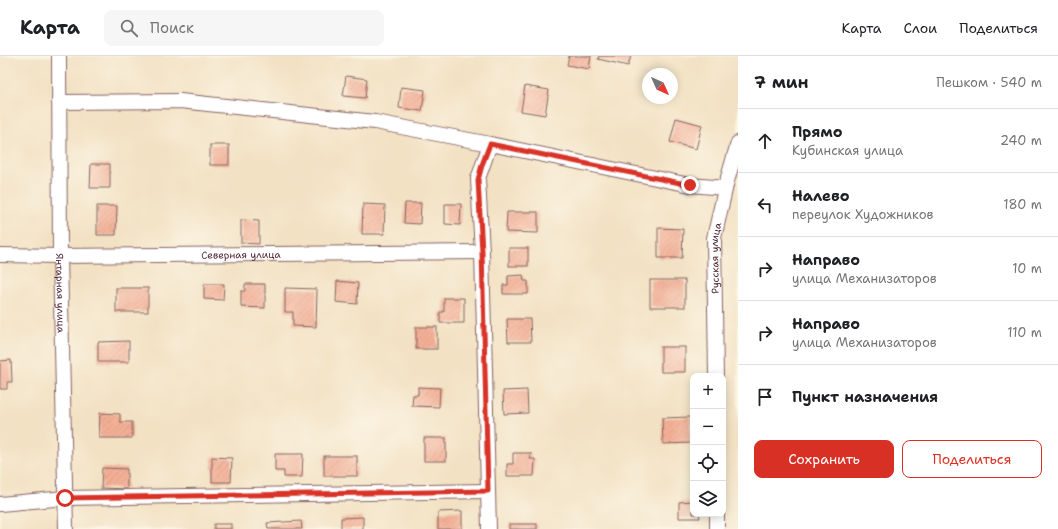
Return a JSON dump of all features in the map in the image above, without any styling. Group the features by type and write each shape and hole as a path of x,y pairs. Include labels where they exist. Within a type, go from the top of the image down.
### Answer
{"street":[{"name":"Янтарная улица","path":"59,56 60,256 66,529"},
{"path":"59,102 180,101 375,122 690,185 730,185"},
{"name":"Русская улица","path":"716,373 714,238 730,185 738,143"},
{"path":"489,529 482,252 478,180 490,144"},
{"name":"Северная улица","path":"0,255 60,256 482,252"},
{"path":"0,504 65,498 488,491"},
{"path":"717,517 717,529"}],"building":[{"path":"569,56 591,56 589,69 567,65"},
{"path":"599,56 631,56 628,66 598,59"},
{"path":"346,76 367,79 365,98 343,96"},
{"path":"525,86 549,90 545,115 521,111"},
{"path":"401,87 425,90 422,111 399,108"},
{"path":"676,118 702,125 696,149 670,142"},
{"path":"210,145 229,145 229,165 210,165"},
{"path":"91,164 110,164 110,188 90,188"},
{"path":"405,203 421,203 420,224 404,223"},
{"path":"363,204 385,205 384,234 362,234"},
{"path":"445,204 461,204 460,225 445,224"},
{"path":"97,206 117,206 116,235 97,235"},
{"path":"507,212 538,212 538,233 506,232"},
{"path":"241,220 259,221 259,244 241,243"},
{"path":"658,228 683,229 682,258 658,258"},
{"path":"509,248 528,248 528,266 509,266"},
{"path":"523,275 524,281 528,281 528,294 503,294 503,285 508,285 508,276"},
{"path":"650,280 685,280 685,307 650,307"},
{"path":"337,281 358,283 357,304 336,302"},
{"path":"204,284 224,284 223,300 204,299"},
{"path":"245,284 265,284 265,308 241,307 241,291 245,291"},
{"path":"116,288 148,288 148,312 116,312"},
{"path":"285,288 317,289 316,327 293,326 293,312 285,312"},
{"path":"444,298 464,298 464,323 440,323 440,312 444,312"},
{"path":"507,319 530,319 531,342 508,342"},
{"path":"416,327 437,327 437,349 416,349"},
{"path":"129,341 129,362 98,362 98,342"},
{"path":"661,347 685,347 685,372 661,372"},
{"path":"11,360 12,382 7,382 7,389 0,389 0,361"},
{"path":"418,387 440,388 439,407 412,406 413,395 418,395"},
{"path":"527,390 528,413 504,414 503,391"},
{"path":"100,413 120,414 120,422 132,422 132,438 99,438"},
{"path":"690,417 690,443 663,444 662,418"},
{"path":"424,438 446,438 446,461 424,461"},
{"path":"513,453 531,453 530,459 535,459 534,476 507,476 507,464 513,464"},
{"path":"275,454 303,454 302,477 284,477 284,471 275,471"},
{"path":"324,456 357,456 357,476 324,476"},
{"path":"212,457 232,458 231,482 212,482"},
{"path":"102,468 127,469 127,489 101,488"},
{"path":"690,501 690,517 700,518 679,518 679,502"},
{"path":"462,511 462,529 438,529 438,512"},
{"path":"363,517 363,529 341,529 341,518"},
{"path":"301,521 302,529 268,529 267,523"},
{"path":"214,524 231,524 231,529 214,529"},
{"path":"509,524 537,524 537,529 509,529"}],"route":[{"path":"65,498 488,491 482,252 478,180 490,144 690,185"}]}
